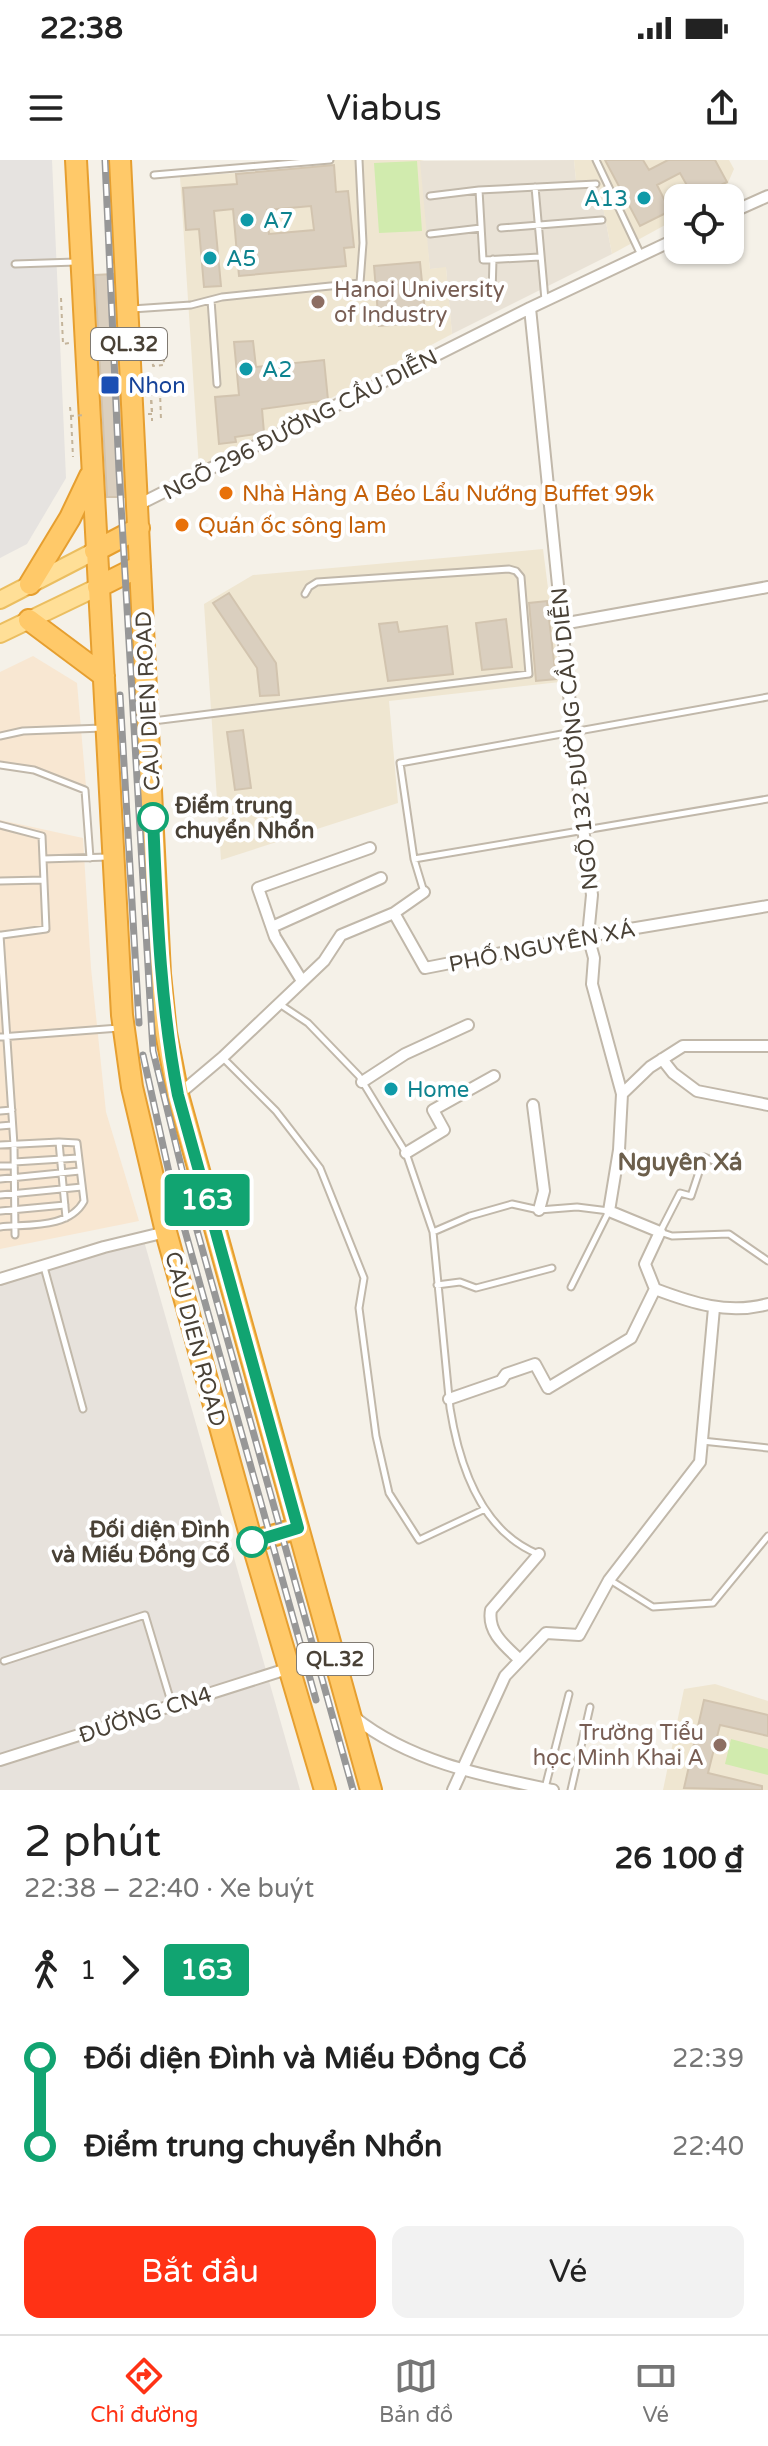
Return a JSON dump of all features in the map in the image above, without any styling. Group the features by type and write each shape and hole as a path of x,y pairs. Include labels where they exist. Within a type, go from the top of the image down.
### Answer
{"highway":[{"name":"CAU DIEN ROAD","path":"76,160 113,857 124,1027 132,1087 166,1232 325,1790"},
{"name":"CAU DIEN ROAD","path":"120,160 160,974 166,1033 178,1095 371,1790"},
{"path":"30,584 70,518 91,472"},
{"path":"95,551 139,528"},
{"path":"98,587 140,566"},
{"path":"29,620 104,676"},
{"path":"252,1542 298,1528"}],"main road":[{"path":"0,600 95,551"},
{"path":"0,634 98,587"}],"street":[{"path":"744,207 764,198"},
{"name":"NGÕ 296 ĐƯỜNG CẦU DIỄN","path":"138,505 530,308 664,244"},
{"name":"NGÕ 132 ĐƯỜNG CẦU DIỄN","path":"530,308 572,730 592,895 588,936 594,958 592,984 622,1094 619,1150 609,1211"},
{"path":"562,624 768,587"},
{"path":"302,981 272,927 258,888 370,848"},
{"path":"272,927 381,878"},
{"path":"178,1095 223,1057 324,961 341,935 394,913 424,892"},
{"name":"PHỐ NGUYÊN XÁ","path":"394,913 425,968 588,936 768,906"},
{"path":"362,1082 405,1054 468,1025"},
{"path":"622,1094 662,1059 683,1046 768,1046"},
{"path":"662,1059 673,1073 697,1091 768,1105"},
{"path":"406,1153 444,1130 433,1110 494,1076"},
{"path":"533,1105 544,1191 539,1210"},
{"path":"449,1399 501,1381 506,1374 535,1364 548,1388 631,1338 655,1289 645,1264 660,1232 609,1211"},
{"path":"0,1279 104,1247 166,1232"},
{"path":"655,1289 714,1308 755,1308 768,1304"},
{"path":"453,1790 505,1676 546,1633 579,1635 609,1580 700,1462 714,1308"},
{"path":"520,1660 494,1633 489,1620 491,1610 539,1554"},
{"name":"ĐƯỜNG CN4","path":"0,1760 290,1668"},
{"path":"350,1713 374,1733 461,1771 549,1789"}],"lane":[{"path":"154,175 330,160"},
{"path":"127,309 191,305 222,297 360,283 363,243 359,160"},
{"path":"596,160 641,255"},
{"path":"430,196 479,190 596,184"},
{"path":"535,187 545,301"},
{"path":"479,190 483,260 540,257"},
{"path":"501,228 602,220"},
{"path":"430,234 481,228"},
{"path":"454,295 492,294 493,259"},
{"path":"15,264 81,262"},
{"path":"211,300 217,384"},
{"path":"149,722 529,674 521,577 516,571 317,582 305,594"},
{"path":"424,892 414,859 400,763 768,697"},
{"path":"0,736 23,731 108,728"},
{"path":"0,765 34,770 85,790 90,858"},
{"path":"414,859 768,799"},
{"path":"0,825 42,836 46,929 1,935 14,1145 15,1235"},
{"path":"43,859 113,857"},
{"path":"0,881 44,880"},
{"path":"278,1003 308,1023 362,1082 406,1153 433,1232 454,1432 468,1474 489,1518 528,1550 539,1554"},
{"path":"0,1037 124,1027"},
{"path":"223,1057 276,1111 320,1168 364,1278 359,1308 376,1436 389,1493 419,1540 485,1509"},
{"path":"0,1095 11,1095"},
{"path":"0,1111 12,1110"},
{"path":"0,1126 12,1125"},
{"path":"59,1142 66,1219"},
{"path":"0,1145 77,1143 84,1201 80,1209 66,1219 0,1227"},
{"path":"733,1169 704,1157 691,1196 680,1193 660,1232 672,1236 729,1234 768,1261"},
{"path":"0,1166 78,1158"},
{"path":"0,1179 80,1171"},
{"path":"0,1195 82,1187"},
{"path":"433,1232 470,1216 512,1204 539,1210 577,1207 609,1211 571,1287"},
{"path":"0,1211 65,1205"},
{"path":"44,1266 83,1409"},
{"path":"437,1285 460,1282 476,1288 552,1268"},
{"path":"701,1441 768,1448"},
{"path":"609,1580 653,1607 713,1603 768,1536"},
{"path":"4,1661 145,1615 172,1706"},
{"path":"549,1789 569,1694"},
{"path":"571,1790 590,1707"}],"path":[{"path":"61,298 63,344"},
{"path":"151,338 153,366 164,365 163,331"},
{"path":"151,400 152,421 151,392 160,391 161,420"},
{"path":"71,406 73,457"},
{"path":"71,416 85,415"}],"shaded area":[{"path":"0,160 52,160 66,478 27,544 0,558"},
{"name":"Hanoi University of Industry","path":"316,160 424,160 420,161 430,269 446,267 452,334 199,468 180,177 317,167"},
{"path":"574,160 576,180 598,180 612,254 452,334 446,268 430,269 417,161"},
{"path":"574,160 729,160 734,169 727,184 664,184 664,226 612,254 598,181 576,180"},
{"path":"543,549 560,682 389,701 398,803 221,860 204,604 253,575"},
{"path":"33,656 77,683 86,786 31,767 0,762 0,672"},
{"path":"0,820 83,838 91,968 106,1112 139,1221 0,1249"},
{"path":"144,1241 300,1790 0,1790 0,1284"},
{"name":"Trường Tiểu học Minh Khai A","path":"715,1684 768,1701 768,1790 663,1790 684,1689"}],"green space":[{"path":"417,161 422,231 379,233 374,163"},
{"path":"731,1739 768,1749 768,1775 725,1764"}],"building":[{"path":"605,160 643,160 649,170 668,160 715,160 727,182 686,184 680,173 657,185 664,199 664,214 640,226"},
{"name":"A7","path":"334,165 336,192 348,191 354,247 344,248 346,266 239,276 233,209 214,211 221,286 204,287 199,229 186,230 183,188 237,184 236,174","holes":["311,206 314,230 269,234 267,210"]},
{"path":"420,262 426,322 379,326 374,266"},
{"path":"113,274 124,497 107,497 95,275"},
{"path":"253,341 256,367 324,360 328,400 262,409 264,433 235,437 236,442 219,444 215,397 239,395 234,342"},
{"path":"229,593 276,663 279,695 260,696 257,668 213,603"},
{"path":"547,601 556,679 536,681 529,603"},
{"path":"506,619 512,667 482,670 476,623"},
{"path":"397,622 399,632 447,626 453,674 388,681 379,624"},
{"path":"243,730 251,788 235,790 227,732"},
{"path":"704,1700 768,1715 768,1736 720,1725 708,1773 762,1786 762,1790 684,1788"}],"railway":[{"path":"105,160 119,471 153,1051 195,1223 353,1790"},
{"path":"120,695 139,1023"},
{"path":"143,1055 170,1177 316,1700"}],"bus line":[{"name":"163","path":"153,818 160,974 166,1033 178,1095 298,1528 252,1542"}],"place":[{"name":"A13","path":"644,198"},
{"name":"A7","path":"247,220"},
{"name":"A5","path":"210,258"},
{"name":"Hanoi University of Industry","path":"318,302"},
{"name":"A2","path":"246,369"},
{"name":"Nhon","path":"110,385"},
{"name":"Nhà Hàng A Béo Lẩu Nướng Buffet 99k","path":"226,493"},
{"name":"Quán ốc sông lam","path":"182,525"},
{"name":"Điểm trung chuyển Nhổn","path":"153,818"},
{"name":"Home","path":"391,1089"},
{"name":"Đối diện Đình và Miếu Đồng Cổ","path":"252,1542"},
{"name":"Trường Tiểu học Minh Khai A","path":"720,1745"}],"district":[{"name":"Nguyên Xá","path":"680,1162"}]}
